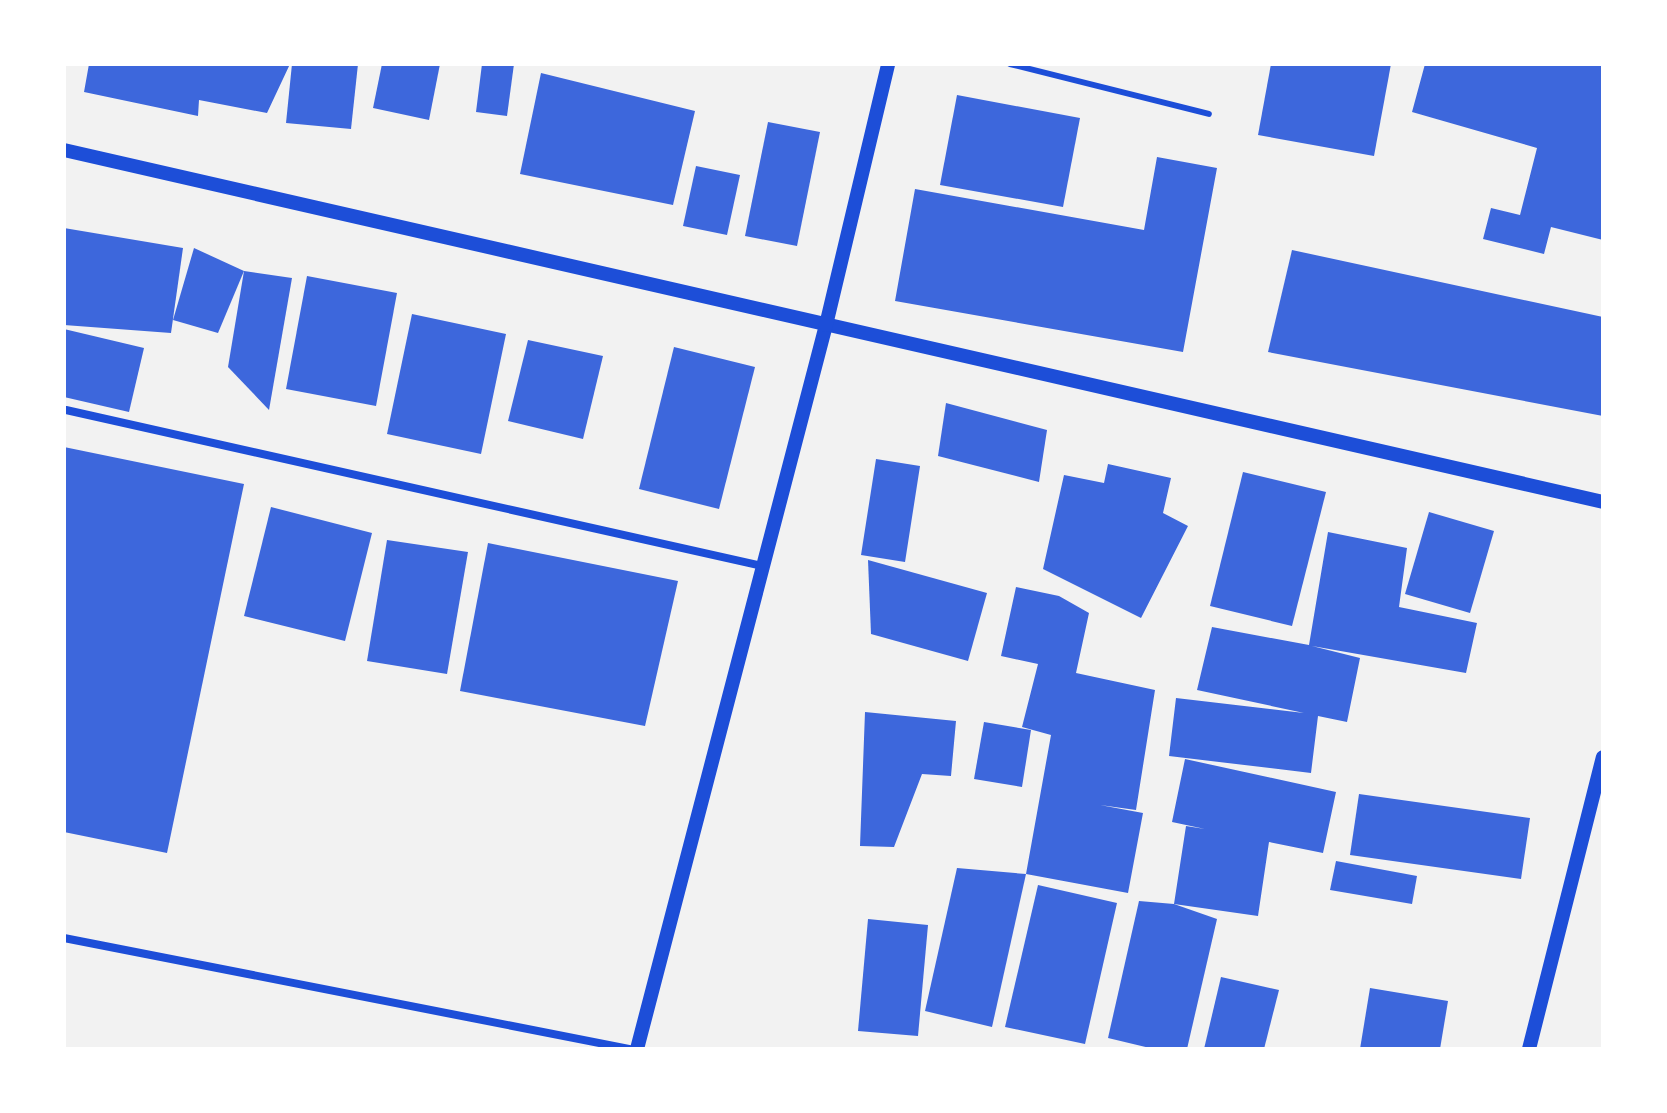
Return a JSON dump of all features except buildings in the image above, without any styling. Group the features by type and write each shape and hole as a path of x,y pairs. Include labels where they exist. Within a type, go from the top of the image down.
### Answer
{"street":[{"path":"637,1049 826,325 888,64"},
{"path":"64,150 1603,502"},
{"path":"66,410 762,566"},
{"path":"1529,1049 1603,757"},
{"path":"64,938 630,1049"}],"lane":[{"path":"1010,64 1209,114"}]}
